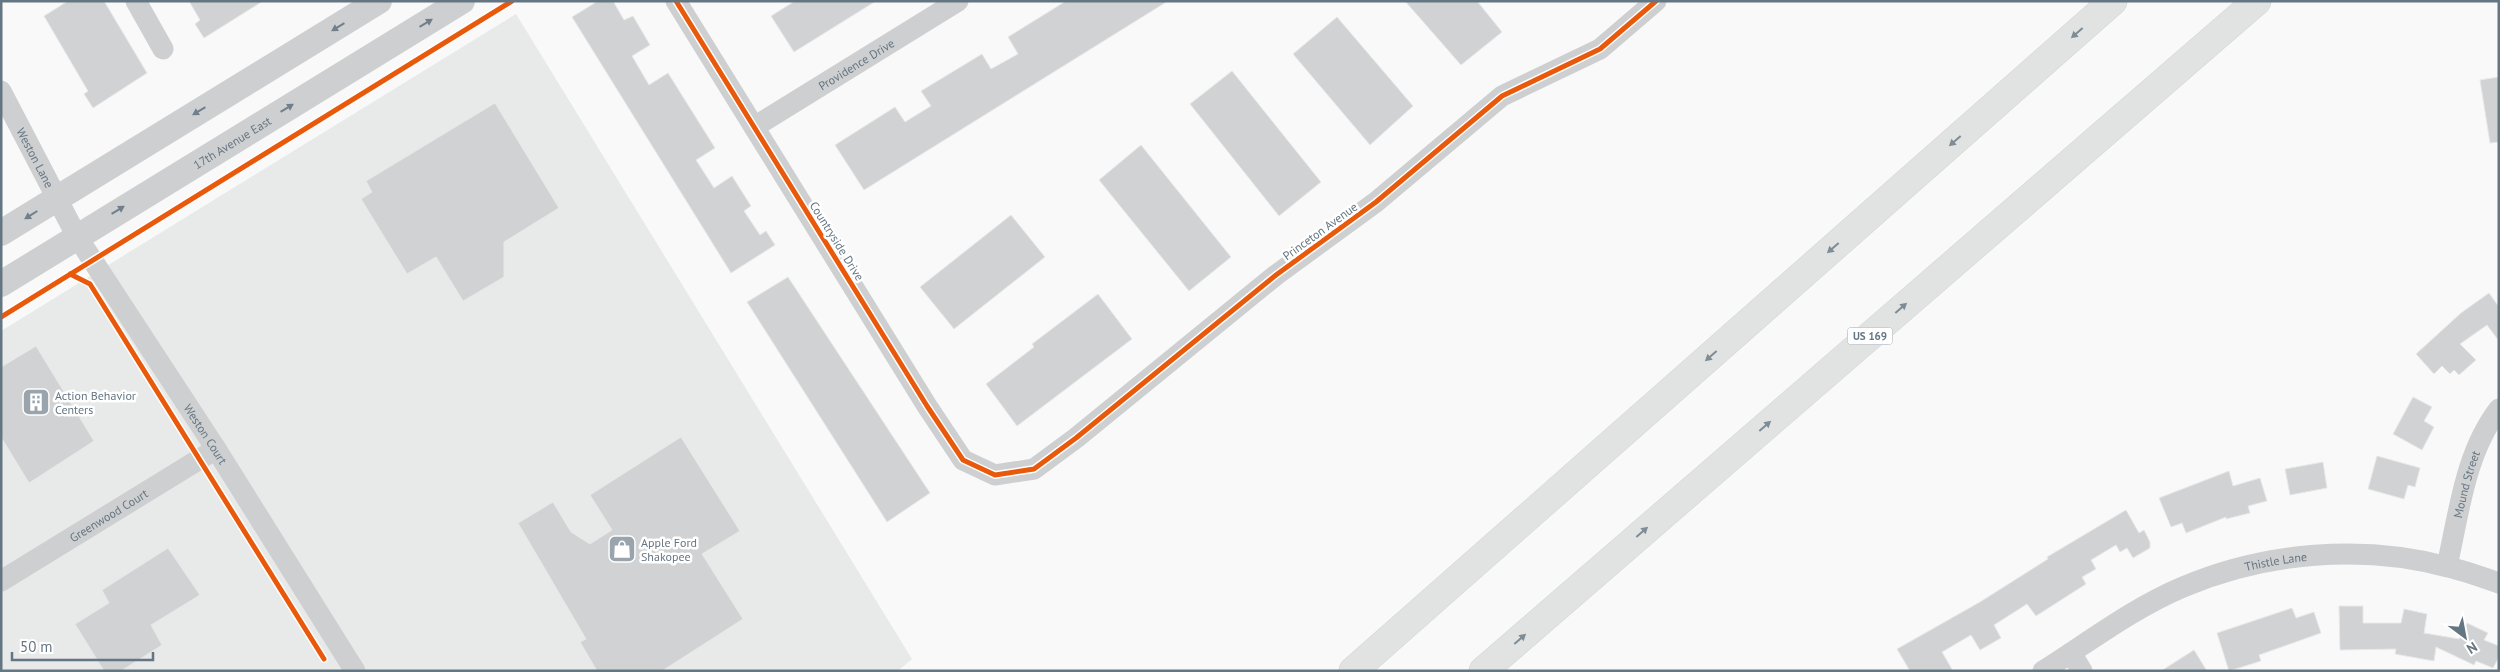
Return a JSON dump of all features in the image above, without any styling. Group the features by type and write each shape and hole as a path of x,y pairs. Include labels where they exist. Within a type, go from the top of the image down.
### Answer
{"highway":[{"path":"1353,671 2113,1"},
{"name":"US 169","path":"1483,671 2257,1"},
{"path":"1347,671 1400,629"}],"street":[{"path":"136,1 163,49"},
{"path":"1,233 379,1"},
{"name":"17th Avenue East","path":"1,284 76,236 462,1"},
{"name":"Countryside Drive","path":"676,1 927,406 963,460 995,475"},
{"name":"Providence Drive","path":"754,127 958,1"},
{"name":"Princeton Avenue","path":"995,475 1034,469 1076,438 1276,275 1376,202 1502,96 1600,50 1656,1"},
{"name":"Weston Lane","path":"1,90 57,198"},
{"name":"Weston Court","path":"57,198 76,236 216,450 355,671"},
{"name":"Mound Street","path":"2447,566 2469,467 2487,424 2499,410"},
{"name":"Greenwood Court","path":"1,581 216,450"},
{"name":"Thistle Lane","path":"2043,671 2077,662 2120,621 2176,590 2224,572 2248,566 2326,554 2393,557 2447,566 2499,583"}],"shaded area":[{"path":"516,14 912,659 898,671 1,671 1,331"}],"building":[{"path":"68,1 104,1 147,73 93,108 84,94 88,91 44,16"},
{"path":"189,1 263,1 204,38 195,24 200,20"},
{"path":"598,1 613,1 624,20 633,16 650,45 632,56 649,85 668,73 715,148 696,160 714,188 732,176 751,206 744,211 760,235 766,231 775,245 731,273 572,17"},
{"path":"795,1 876,1 794,52 771,16"},
{"path":"1066,1 1168,1 864,190 835,145 895,107 905,122 931,106 921,91 982,54 991,69 1018,54 1008,37"},
{"path":"1405,1 1477,1 1502,32 1461,65"},
{"path":"1337,17 1413,106 1370,145 1293,54"},
{"path":"1232,71 1321,182 1279,216 1190,104"},
{"path":"2499,77 2499,142 2490,143 2480,80"},
{"path":"495,103 559,208 504,242 504,277 463,301 436,257 407,274 361,199 372,192 366,181"},
{"path":"1141,145 1231,257 1189,291 1099,180"},
{"path":"1011,215 1045,257 954,329 920,287"},
{"path":"788,277 930,493 887,522 747,302"},
{"path":"2489,293 2499,307 2499,341 2487,325 2460,344 2476,360 2459,375 2454,370 2450,374 2442,366 2434,374 2416,354 2461,313"},
{"path":"1098,294 1132,339 1017,426 986,384 1034,347 1032,344"},
{"name":"Action Behavior Centers","path":"36,346 94,441 29,483 1,437 1,367"},
{"path":"2413,397 2432,407 2424,421 2434,427 2422,450 2393,434"},
{"name":"Apple Ford Shakopee","path":"681,437 740,531 702,554 743,619 662,671 597,671 580,642 586,639 518,523 553,502 571,532 590,544 612,530 590,495"},
{"path":"2377,456 2420,468 2415,487 2408,485 2404,499 2368,489"},
{"path":"2323,462 2327,488 2290,495 2285,469"},
{"path":"2229,471 2233,486 2260,478 2267,501 2248,506 2250,513 2226,519 2226,517 2186,533 2182,523 2171,527 2159,498"},
{"path":"2126,510 2139,533 2144,530 2150,542 2150,548 2133,558 2127,548 2120,552 2116,545 2091,560 2096,569 2082,577 2086,584 2036,616 2027,604 1994,625 2001,638 1980,650 1971,635 1942,652 1953,671 1910,671 1897,649 1980,602 2048,559 2047,557"},
{"path":"168,548 200,595 151,625 162,645 121,671 104,671 75,624 109,603 102,590"},
{"path":"2339,606 2363,606 2363,623 2401,623 2404,609 2427,614 2424,633 2459,639 2467,623 2488,633 2484,640 2499,646 2499,657 2493,668 2476,661 2474,665 2436,647 2434,661 2395,654 2396,649 2340,650"},
{"path":"2292,608 2296,618 2314,612 2321,633 2259,655 2261,661 2229,671 2217,633"},
{"path":"2194,650 2207,671 2161,671"}],"cycle path":[{"path":"1,317 512,1"},
{"path":"676,1 927,406 963,460 995,475 1034,469 1076,438 1276,275 1376,202 1502,96 1600,49 1656,1"},
{"path":"70,274 90,284 324,659"}],"place":[{"name":"Action Behavior Centers","path":"36,402"},
{"name":"Apple Ford Shakopee","path":"622,549"}]}
